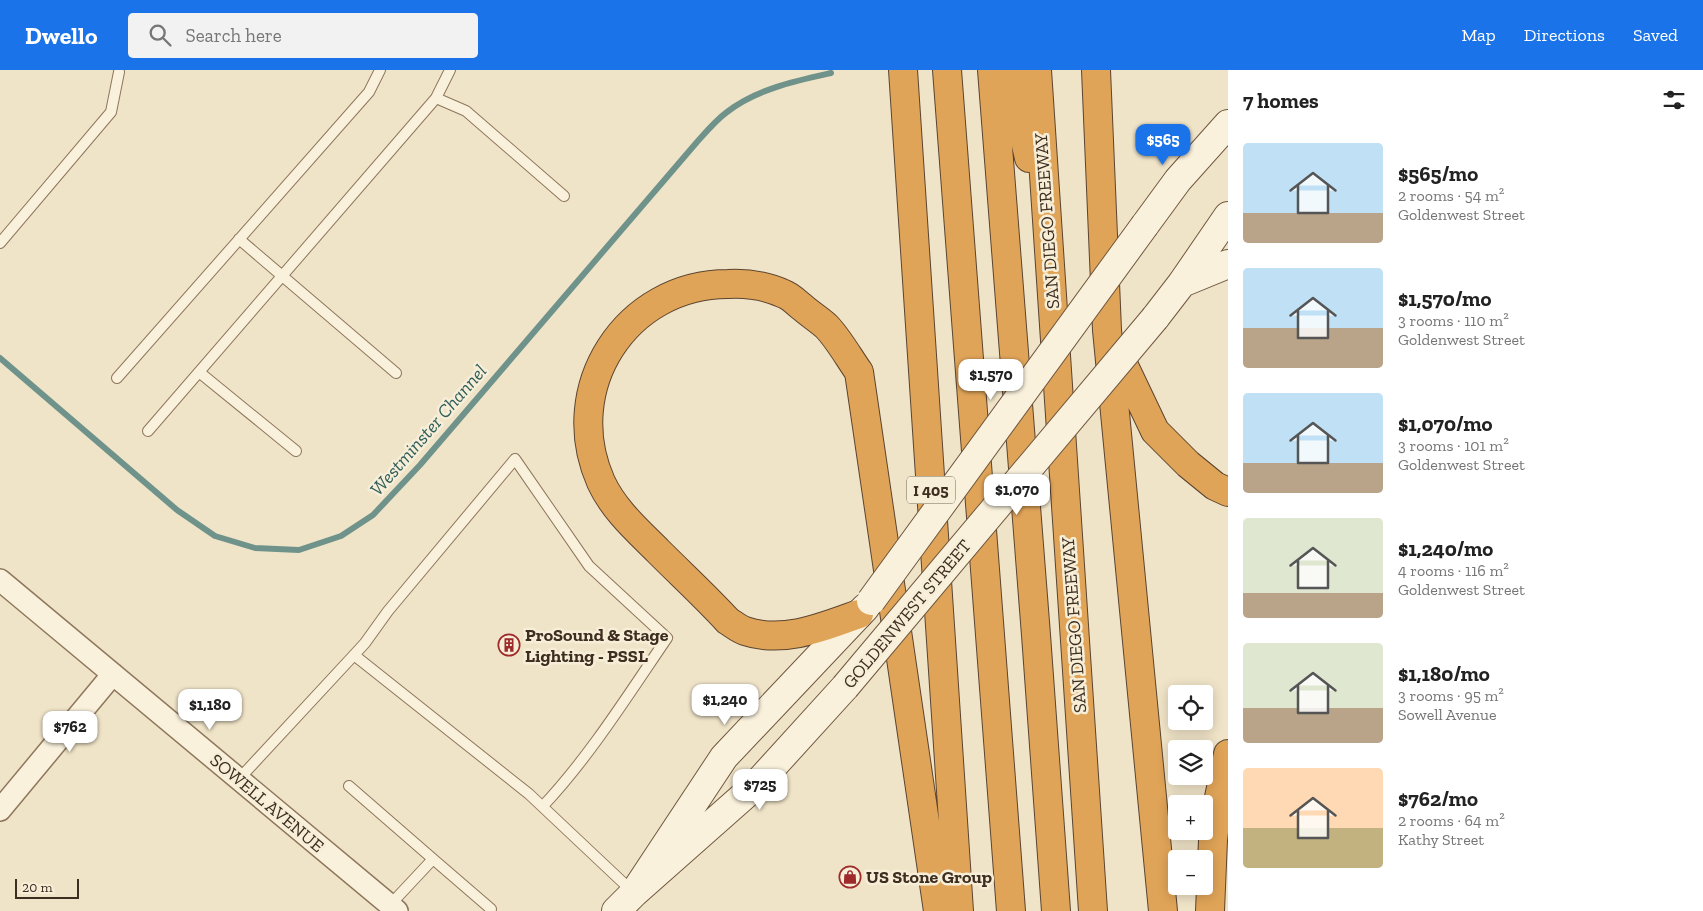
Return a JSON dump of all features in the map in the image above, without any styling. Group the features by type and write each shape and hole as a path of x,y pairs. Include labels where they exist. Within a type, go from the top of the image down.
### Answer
{"highway":[{"name":"I 405","path":"903,70 959,911"},
{"path":"947,70 1011,911"},
{"path":"992,70 1056,911"},
{"path":"1009,70 1048,238"},
{"name":"SAN DIEGO FREEWAY","path":"1037,70 1094,911"},
{"path":"1096,70 1107,330 1163,911"},
{"path":"865,608 810,632 776,636 744,631 728,621 614,505 593,459 588,429 591,398 598,373 608,351 624,330 642,313 673,294 709,284 746,284 785,294 827,327 859,372 938,911"},
{"path":"1107,330 1155,431 1188,464 1215,486 1228,492"},
{"path":"1210,911 1216,815 1228,754"}],"main road":[{"name":"GOLDENWEST STREET","path":"625,902 724,757 865,608 1178,180 1225,136"},
{"name":"GOLDENWEST STREET","path":"625,902 755,786 845,688 1155,318 1182,283 1228,216"},
{"path":"1182,283 1228,264"}],"street":[{"name":"SOWELL AVENUE","path":"0,580 393,908"},
{"path":"0,810 113,674"}],"lane":[{"path":"117,378 369,92 380,70"},
{"path":"148,431 436,98 450,70"},
{"path":"0,243 111,112 119,72"},
{"path":"436,98 466,110 564,196"},
{"path":"239,239 396,373"},
{"path":"199,372 296,451"},
{"path":"239,779 365,643 388,611 515,459 589,566 667,638 588,752 543,806"},
{"path":"354,655 543,806 625,902"},
{"path":"349,786 491,909"},
{"path":"393,908 433,859"}],"waterway":[{"name":"Westminster Channel","path":"0,358 177,510 215,536 255,548 299,550 341,536 373,515 420,465 711,126 727,112 751,97 790,83 831,73"}],"place":[{"name":"ProSound & Stage Lighting - PSSL","path":"509,645"},
{"name":"US Stone Group","path":"850,877"}]}
